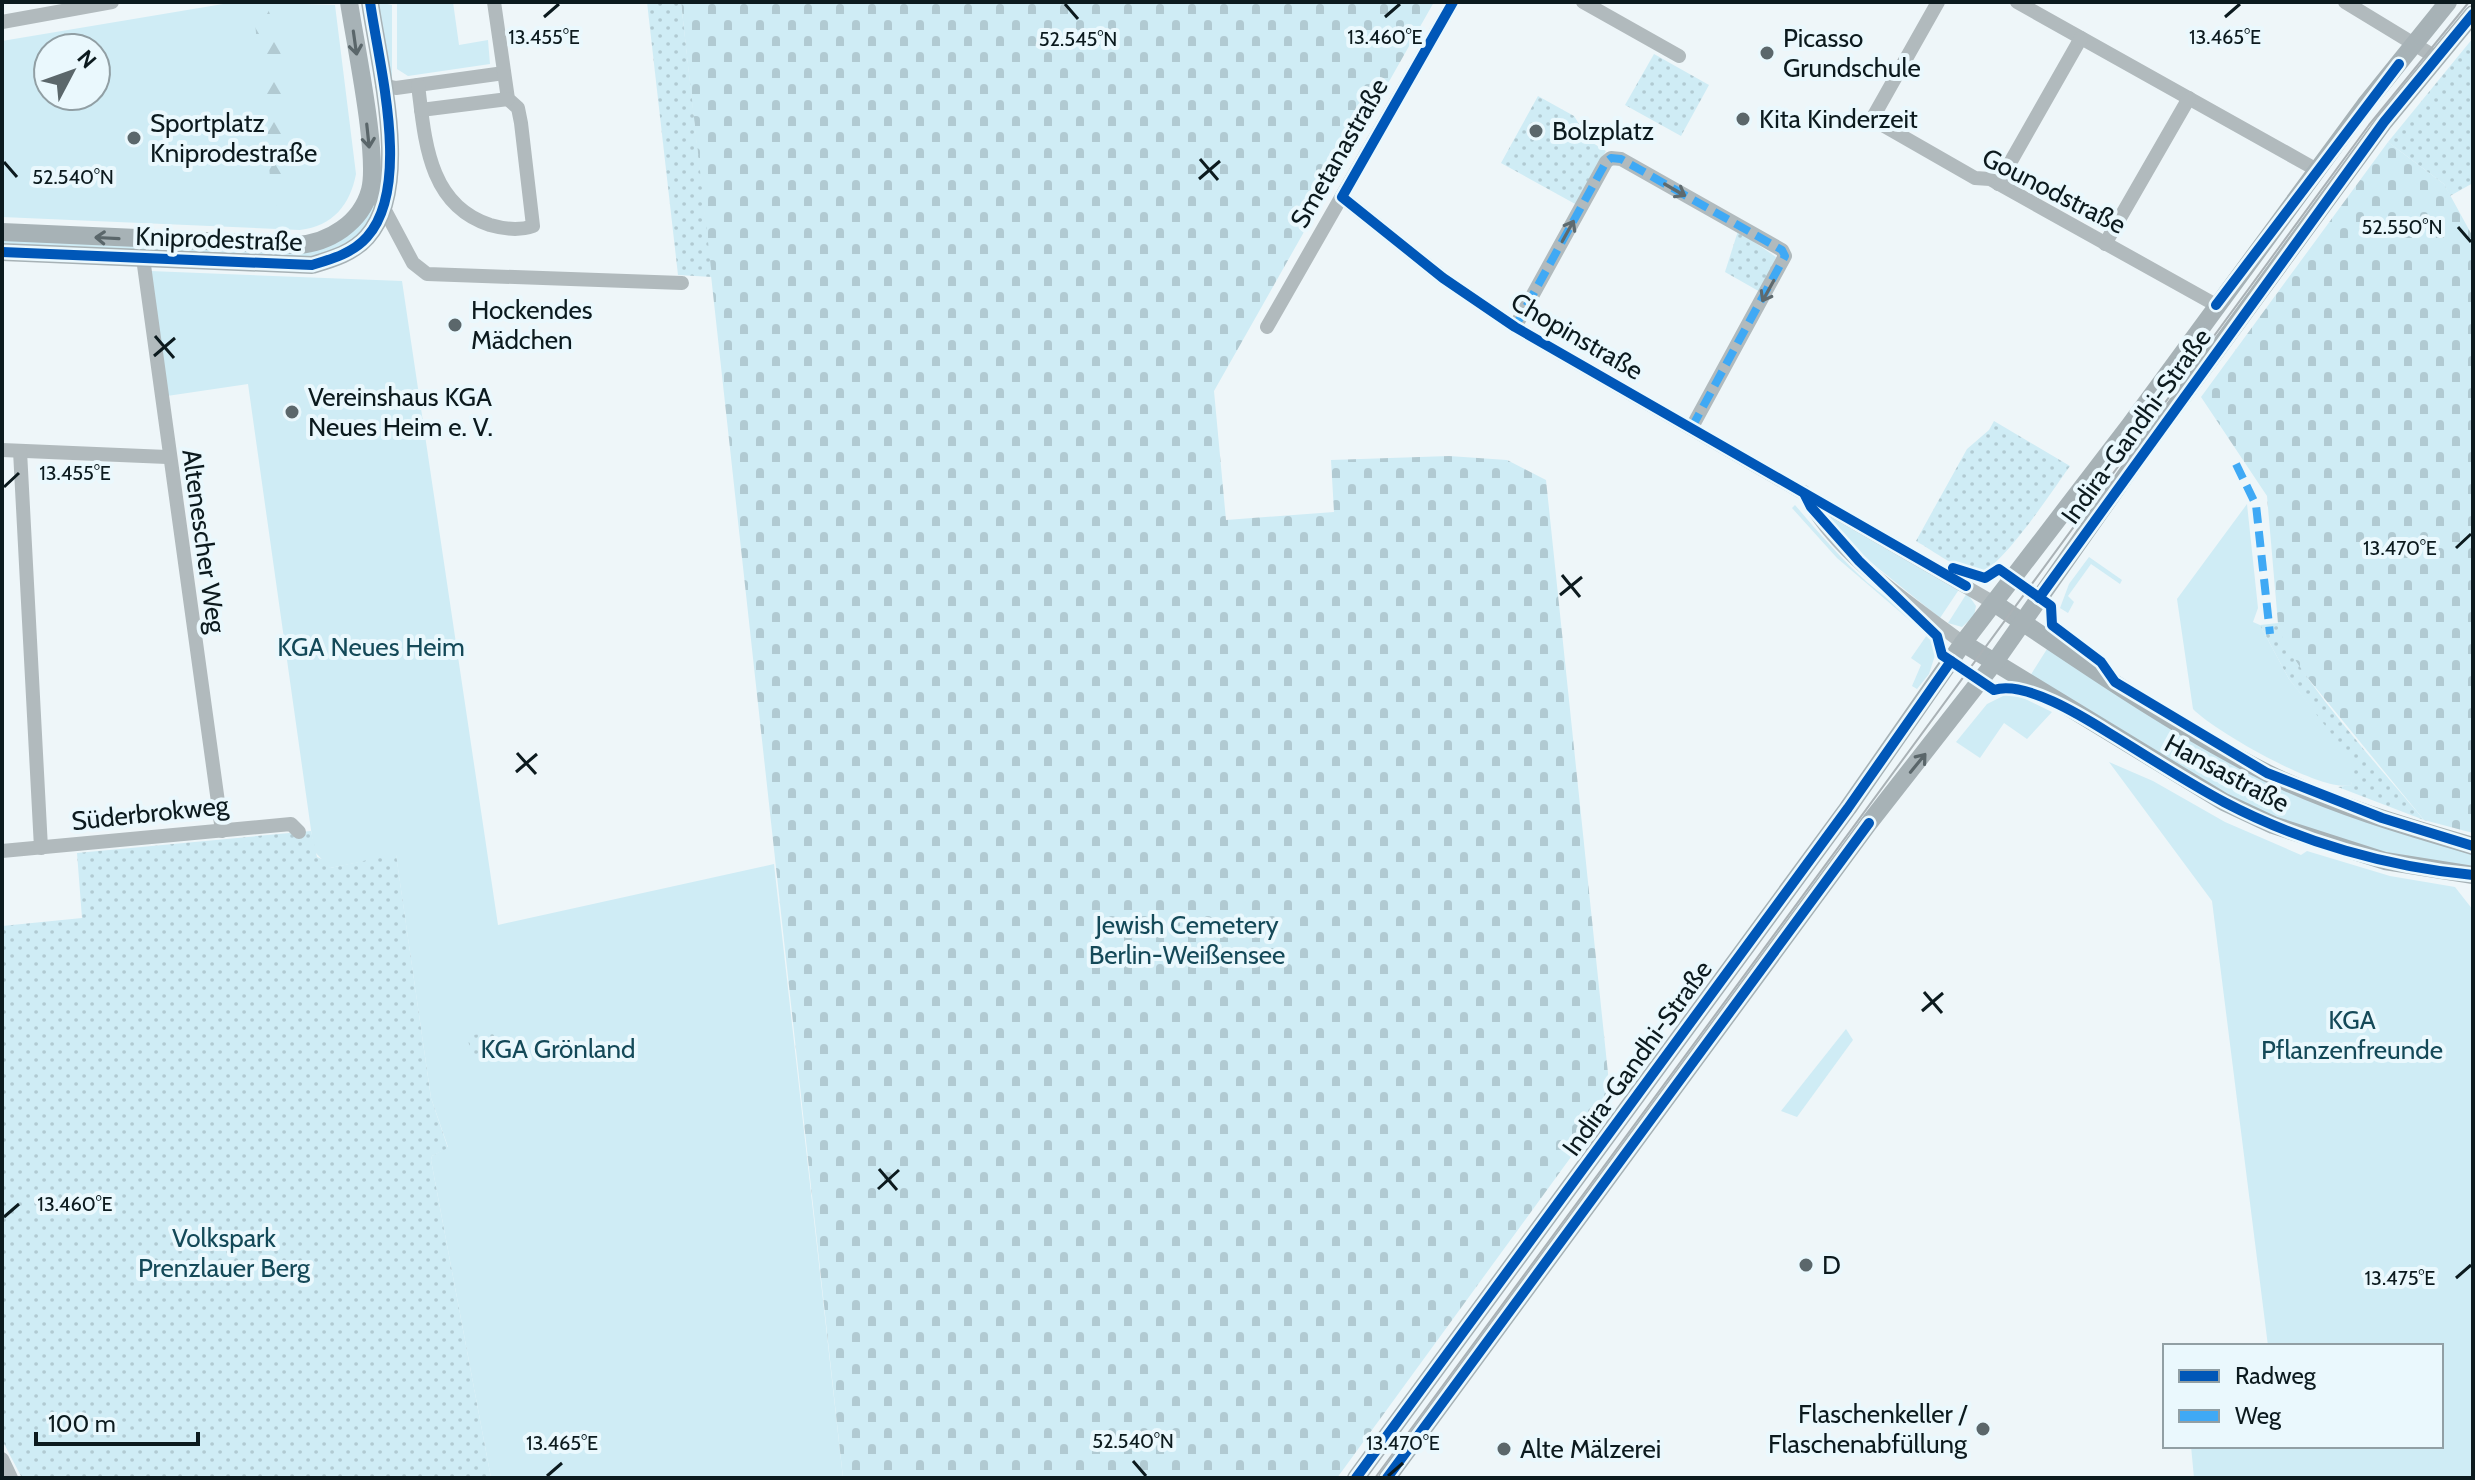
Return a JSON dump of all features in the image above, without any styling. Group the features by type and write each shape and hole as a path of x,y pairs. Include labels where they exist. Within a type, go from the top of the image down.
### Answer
{"main road":[{"path":"349,2 369,137 371,187"},
{"path":"370,2 390,148 385,210"},
{"name":"Indira-Gandhi-Straße","path":"1356,1478 1848,808 1963,643 2317,170 2448,2"},
{"name":"Indira-Gandhi-Straße","path":"1387,1478 1869,823 1994,663 2384,122 2473,14"},
{"name":"Kniprodestraße","path":"2,232 297,245 318,243 352,221 371,187"},
{"name":"Kniprodestraße","path":"2,252 312,265 337,258 367,237 385,210"},
{"name":"Hansastraße","path":"1994,603 2267,773 2382,818 2473,846"},
{"name":"Hansastraße","path":"1963,643 2224,802 2273,825 2385,861 2473,875"},
{"path":"1848,808 1869,823"}],"street":[{"path":"2,22 110,2"},
{"path":"418,85 431,166 457,206 497,227 528,228 534,220 521,123 518,108 508,99 494,2"},
{"name":"Smetanastraße","path":"1267,327 1453,2"},
{"path":"1583,2 1679,56"},
{"name":"Gounodstraße","path":"1938,2 1872,119 1975,178 1998,184 2216,305"},
{"path":"2017,2 2317,170"},
{"path":"2345,2 2416,42 2437,58"},
{"path":"1998,184 2081,38"},
{"path":"382,85 418,85 504,73"},
{"path":"2105,244 2189,98"},
{"path":"421,110 508,99"},
{"path":"1515,327 1606,162 1611,158 1621,159 1782,250 1785,256 1692,427"},
{"path":"371,187 413,263 427,274 682,283"},
{"name":"Chopinstraße","path":"1342,197 1443,278 1515,327 1994,603"},
{"path":"367,237 401,239"},
{"name":"Altenescher Weg","path":"143,258 167,457 222,831"},
{"path":"2,450 167,457"},
{"path":"20,451 41,848"},
{"name":"Chopinstraße","path":"1804,492 1811,507 1859,561 1963,643"},
{"name":"Süderbrokweg","path":"2,851 291,824 299,832"},
{"path":"2,1459 11,1478"}],"green space":[{"name":"Sportplatz Kniprodestraße","path":"235,2 335,5 356,174 344,204 331,219 300,230 2,217 2,41 32,36 32,112 112,112 112,32 56,32"},
{"path":"253,2 265,2 273,24 280,48 287,98 288,197 277,206 272,197"},
{"path":"378,2 392,5 392,77 389,75"},
{"path":"397,2 453,2 459,45 488,40 490,64 408,76 397,69"},
{"path":"647,2 681,2 712,277 678,275"},
{"name":"Jewish Cemetery Berlin-Weißensee","path":"681,2 1434,2 1214,391 1226,520 1334,512 1331,460 1449,456 1507,460 1546,480 1611,1102 1337,1478 843,1478"},
{"path":"2473,38 2473,183 2450,196 2444,184 2388,142"},
{"path":"1654,54 1709,85 1681,136 1625,105"},
{"path":"1538,96 1574,116 1581,127 1578,134 1606,151 1577,205 1501,163"},
{"path":"2388,142 2444,184 2473,237 2473,833 2424,820 2302,671 2279,635 2267,496 2201,397"},
{"path":"373,198 378,209 356,235 310,258 2,246 2,241 27,241 294,251"},
{"path":"1738,231 1776,257 1762,293 1725,272"},
{"path":"150,271 402,281 498,925 774,864 843,1478 491,1478 431,1160 432,1156 448,1147 431,1098 396,855 330,868 314,851 248,384 167,396"},
{"path":"1994,421 2070,466 2012,545 1987,569 1978,572 1954,564 1916,541 1967,449 1989,430"},
{"path":"2247,504 2258,608 2253,622 2260,625 2289,679 2353,759 2356,769 2351,785 2318,780 2270,759 2193,709 2177,599"},
{"path":"1795,505 1848,564 1914,620 1938,646 1929,674 1917,689 1912,686 1921,665 1911,658 1927,635 1837,558 1792,508"},
{"path":"1828,513 1960,588 1940,618 1858,552 1827,518"},
{"path":"2089,557 2122,580 2120,584 2091,564 2068,596 2074,602 2068,613 2060,608 2069,584"},
{"path":"1967,593 1976,606 1974,616 1962,627 1948,623"},
{"path":"2278,623 2284,640 2318,692 2424,820 2338,787 2351,785 2354,763 2289,679 2260,625"},
{"path":"2047,649 2228,759 2473,851 2473,869 2380,854 2271,817 2223,794 2030,676"},
{"path":"2011,692 2052,712 2027,739 2004,723 1980,758 1956,742 1987,704"},
{"name":"KGA Pflanzenfreunde","path":"2109,762 2153,781 2225,822 2301,855 2307,851 2390,876 2455,887 2473,910 2473,1478 2194,1478 2191,1448 2443,1448 2443,1344 2268,1344 2212,901"},
{"name":"Volkspark Prenzlauer Berg","path":"311,831 317,857 329,862 330,868 396,854 431,1098 448,1148 432,1156 431,1160 491,1478 22,1478 2,1440 2,926 82,918 77,853"},
{"path":"1846,1029 1853,1040 1797,1117 1781,1111"},
{"path":"504,1030 506,1047 495,1049 496,1054 472,1057 467,1036"}],"tram line":[{"path":"1375,1478 2369,125 2469,2"}],"marked path":[{"path":"1515,327 1606,162 1611,158 1621,159 1782,250 1785,256 1692,427"},
{"path":"2236,464 2256,505 2270,634"}],"cycle path":[{"path":"2,252 312,265 355,247 367,237 380,215 388,188 390,157 385,91 370,2"},
{"path":"1453,2 1342,197 1443,278 1515,327 1966,586"},
{"path":"2039,598 2384,122 2473,14"},
{"path":"2216,305 2399,64"},
{"path":"1805,495 1811,507 1859,561 1937,636 1942,655 1994,690 2021,690 2053,701 2209,794 2314,841 2409,866 2473,875"},
{"path":"1953,568 1985,578 1999,569 2051,606 2052,625 2101,662 2115,682 2267,773 2382,818 2473,846"},
{"path":"1356,1478 1848,808 1951,661"},
{"path":"1387,1478 1869,823"}],"place":[{"name":"Picasso Grundschule","path":"1767,53"},
{"name":"Kita Kinderzeit","path":"1743,119"},
{"name":"Bolzplatz","path":"1536,131"},
{"name":"Sportplatz Kniprodestraße","path":"134,138"},
{"name":"Hockendes Mädchen","path":"455,325"},
{"name":"Vereinshaus KGA Neues Heim e. V.","path":"292,412"},
{"name":"D","path":"1806,1265"},
{"name":"Flaschenkeller / Flaschenabfüllung","path":"1983,1429"},
{"name":"Alte Mälzerei","path":"1504,1449"}],"park label":[{"name":"KGA Neues Heim","path":"371,647"},
{"name":"KGA Grönland","path":"558,1049"}]}
